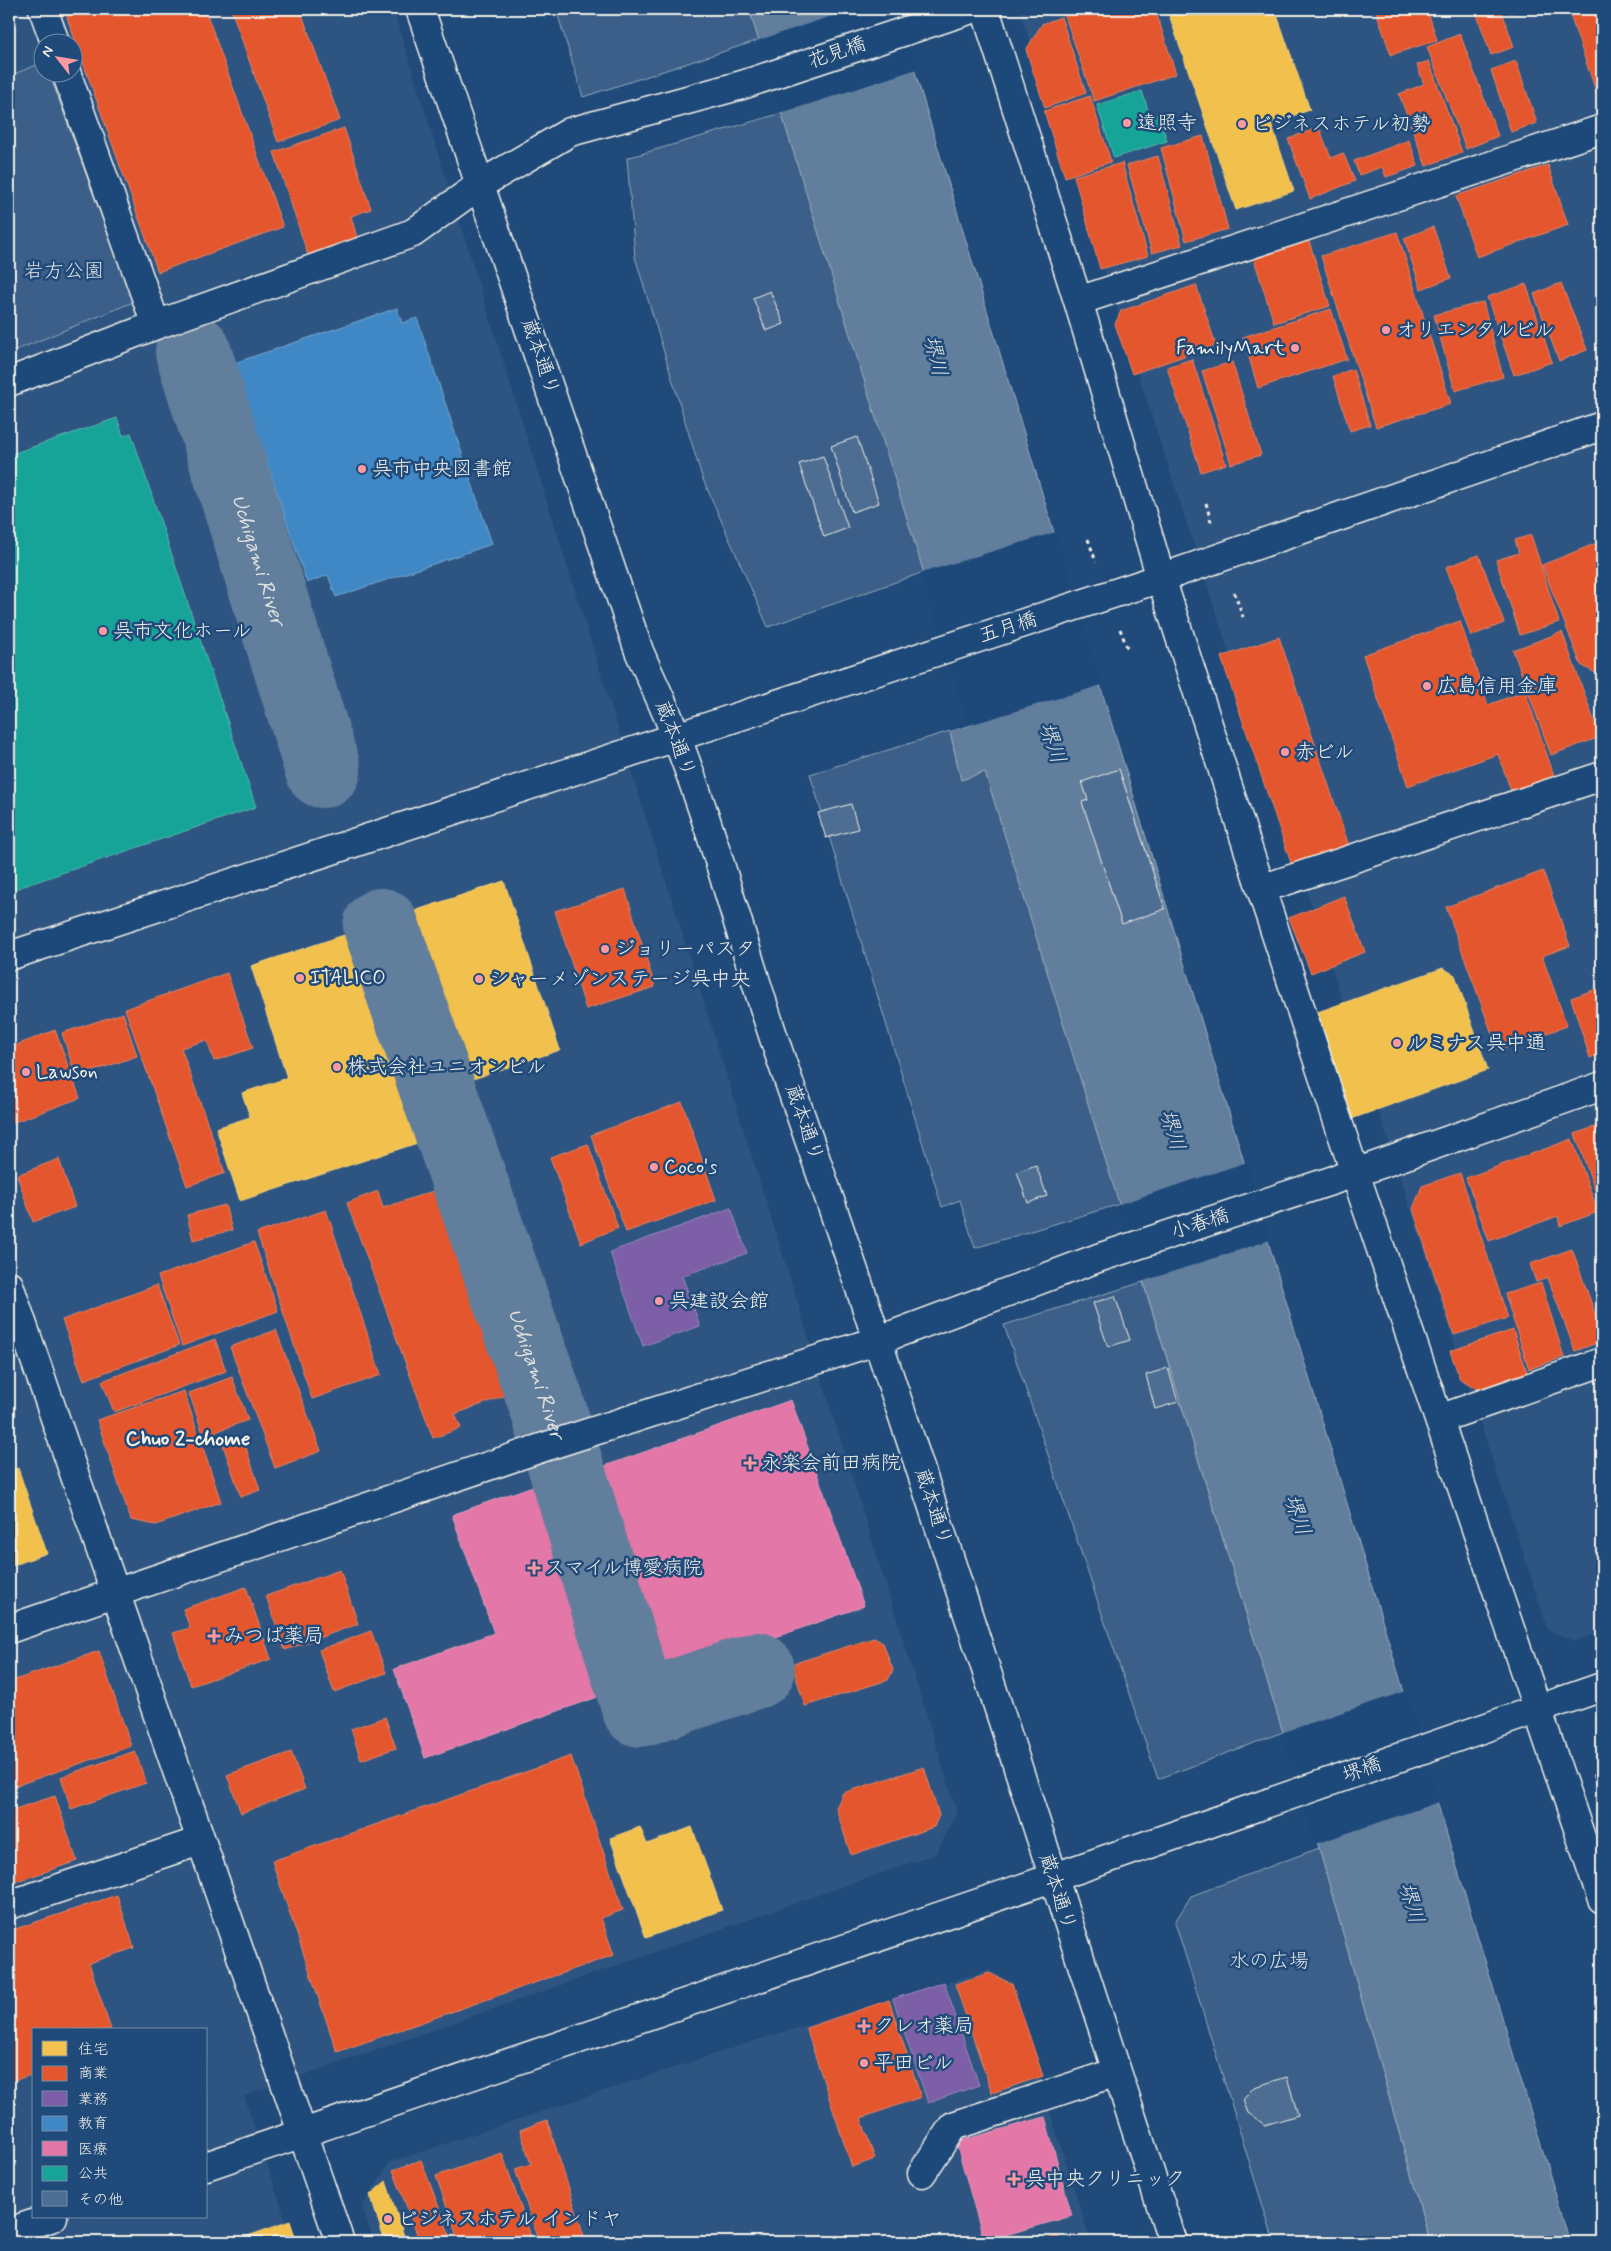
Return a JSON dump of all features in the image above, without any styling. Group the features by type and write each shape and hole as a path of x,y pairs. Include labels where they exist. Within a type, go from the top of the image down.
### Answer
{"street":[{"path":"43,9 51,32"},
{"name":"蔵本通り","path":"420,9 639,651 676,737 776,1042 879,1340 1052,1878 1173,2242"},
{"name":"花見橋","path":"9,382 156,325 414,233 481,184 570,132 742,85 933,20 972,9"},
{"path":"985,9 1078,300 1161,578 1261,889 1355,1173 1440,1418 1602,1899"},
{"path":"70,82 156,325"},
{"path":"1078,300 1602,129"},
{"name":"五月橋","path":"9,956 1161,578 1602,426"},
{"path":"1261,889 1602,776"},
{"name":"小春橋","path":"9,1630 544,1446 879,1340 1098,1258 1355,1173 1602,1086"},
{"path":"9,1285 14,1317 114,1594 340,2242"},
{"path":"1440,1418 1602,1362"},
{"name":"堺橋","path":"208,2165 1052,1878 1602,1687"},
{"path":"9,1905 200,1841"},
{"path":"922,2174 953,2126 1116,2072"},
{"path":"9,2232 50,2218"}],"shaded area":[{"path":"9,9 393,9 957,1812 936,1854 244,2096 293,2242 9,2242"},
{"path":"1019,9 1602,9 1602,1632 1574,1641 1548,1630"},
{"path":"989,1970 1009,1981 1091,2242 374,2242 362,2207 390,2162 757,2040"}],"green space":[{"path":"556,9 749,9 759,40 583,97"},
{"name":"岩方公園","path":"32,67 32,82 52,82 133,302 9,353 9,76"},
{"path":"782,113 924,572 768,627 702,477 635,257 627,158"},
{"path":"950,731 961,780 985,771 1120,1204 975,1248 960,1200 942,1207 810,774"},
{"path":"1143,1282 1283,1732 1158,1779 1004,1325"},
{"name":"水の広場","path":"1319,1848 1430,2242 1274,2242 1175,1922 1191,1896"}],"water":[{"name":"堺川","path":"749,9 896,9 1570,2242 1430,2242 1319,1848 985,772 961,780 950,731 971,725"}],"pier":[{"path":"853,9 899,9 917,69 779,114 756,41"},
{"path":"1056,532 1102,685 950,731 949,729 968,723 921,573"},
{"path":"1247,1162 1270,1240 1141,1282 1117,1205"},
{"path":"1406,1691 1439,1802 1315,1844 1281,1733"}],"building: 住宅":[{"path":"1167,9 1275,9 1310,110 1271,123 1294,191 1236,210"},
{"name":"シャーメゾンステージ呉中央","path":"504,881 560,1050 470,1080 445,1003 430,1008 413,956 427,951 414,911"},
{"name":"株式会社ユニオンビル","path":"347,934 391,1070 409,1064 433,1138 240,1201 216,1128 250,1117 242,1093 287,1078 251,966"},
{"name":"ルミナス呉中通","path":"1443,968 1455,975 1488,1070 1343,1122 1306,1016"},
{"path":"18,1468 47,1553 9,1567 9,1471"},
{"path":"640,1827 647,1844 692,1827 722,1910 646,1938 610,1838"},
{"name":"ビジネスホテル インドヤ","path":"386,2181 406,2242 385,2242 370,2195"},
{"path":"290,2221 297,2242 231,2242"}],"building: 商業":[{"path":"64,9 205,9 283,227 158,272 82,59 82,32 72,32"},
{"path":"231,9 300,9 340,120 278,142"},
{"path":"1077,9 1155,9 1176,74 1094,101 1064,13"},
{"path":"1381,9 1427,9 1437,40 1391,55 1376,11"},
{"path":"1475,9 1501,9 1514,47 1491,55"},
{"path":"1509,9 1522,9 1510,13"},
{"path":"1568,9 1602,9 1602,99 1599,100"},
{"path":"1061,17 1086,93 1045,108 1026,50 1042,24"},
{"path":"1460,34 1498,136 1466,149 1427,47"},
{"path":"1429,61 1462,152 1426,166 1399,94 1424,84 1417,65"},
{"path":"1516,61 1537,123 1511,132 1491,70"},
{"path":"1090,96 1111,162 1065,177 1044,111"},
{"path":"1319,127 1331,158 1343,153 1355,181 1310,199 1288,139"},
{"path":"344,128 371,209 351,216 357,238 308,255 274,152"},
{"path":"1203,136 1228,229 1186,241 1161,148"},
{"path":"1409,140 1418,166 1386,177 1382,167 1359,175 1354,161"},
{"path":"1158,156 1182,245 1152,253 1127,165"},
{"path":"1122,163 1148,256 1100,269 1074,176"},
{"path":"1548,165 1568,225 1477,257 1456,196"},
{"path":"1433,227 1451,278 1421,289 1404,238"},
{"name":"オリエンタルビル","path":"1397,232 1451,404 1376,427 1321,256"},
{"path":"1309,241 1330,306 1274,323 1254,259"},
{"path":"1561,283 1587,350 1559,361 1534,294"},
{"path":"1526,284 1552,362 1514,375 1487,297"},
{"path":"1196,285 1216,345 1132,374 1115,324 1121,311"},
{"path":"1483,302 1503,377 1455,391 1434,315"},
{"name":"FamilyMart","path":"1331,309 1347,359 1258,388 1243,337"},
{"path":"1192,359 1226,464 1201,472 1167,367"},
{"path":"1232,362 1261,455 1231,464 1202,371"},
{"path":"1353,369 1370,425 1350,431 1333,376"},
{"path":"1531,535 1559,622 1520,635 1496,560 1519,553 1515,540"},
{"path":"1602,541 1602,671 1596,673 1581,665 1542,565"},
{"path":"1479,555 1504,623 1471,636 1446,567"},
{"path":"1460,621 1488,705 1525,691 1557,784 1514,799 1498,754 1408,786 1363,655"},
{"path":"1562,632 1600,737 1551,755 1513,650"},
{"name":"赤ビル","path":"1279,637 1349,846 1292,866 1221,657"},
{"path":"1543,871 1570,946 1542,956 1567,1026 1498,1050 1446,907"},
{"name":"ジョリーパスタ","path":"625,889 655,987 586,1009 555,911"},
{"path":"1344,896 1365,952 1311,973 1289,918"},
{"path":"227,973 253,1048 214,1061 207,1040 181,1048 225,1173 187,1186 125,1009"},
{"path":"1602,987 1602,1053 1590,1058 1571,998"},
{"path":"123,1013 137,1056 76,1077 62,1033"},
{"path":"55,1030 80,1098 9,1124 9,1048"},
{"name":"Coco's","path":"682,1102 716,1200 626,1232 591,1135"},
{"path":"1602,1124 1602,1210 1575,1134"},
{"path":"1572,1139 1598,1212 1560,1226 1558,1216 1489,1241 1466,1178"},
{"path":"588,1144 618,1228 581,1243 550,1157"},
{"path":"59,1159 75,1207 33,1222 17,1175"},
{"path":"1460,1173 1508,1318 1454,1335 1413,1209 1422,1186"},
{"path":"436,1190 507,1395 455,1414 461,1428 433,1438 347,1203 378,1191 383,1208"},
{"path":"225,1205 232,1230 193,1240 187,1215"},
{"path":"326,1210 381,1375 312,1399 257,1233"},
{"path":"254,1242 278,1311 182,1346 158,1276"},
{"path":"1572,1249 1602,1333 1602,1341 1575,1351 1548,1278 1536,1282 1530,1264"},
{"path":"1541,1283 1564,1357 1529,1369 1505,1294"},
{"path":"157,1285 179,1345 84,1380 62,1320"},
{"path":"276,1330 321,1451 275,1468 230,1347"},
{"path":"1513,1330 1527,1372 1478,1389 1460,1379 1450,1351"},
{"path":"215,1339 226,1371 114,1412 102,1381"},
{"path":"232,1377 248,1420 204,1436 189,1393"},
{"path":"184,1391 221,1502 156,1525 131,1520 97,1420"},
{"path":"243,1439 260,1490 241,1497 223,1445"},
{"path":"340,1570 358,1624 285,1650 266,1596"},
{"path":"246,1587 271,1659 191,1686 173,1633 190,1628 183,1609"},
{"path":"371,1631 386,1673 334,1692 319,1650"},
{"path":"874,1638 883,1643 893,1670 888,1680 805,1706 792,1664"},
{"path":"99,1651 131,1746 9,1788 9,1682"},
{"path":"385,1717 396,1748 361,1760 351,1729"},
{"path":"135,1751 146,1783 71,1809 61,1777"},
{"path":"291,1752 305,1789 241,1813 227,1775"},
{"path":"571,1756 623,1910 601,1918 614,1955 337,2052 272,1861"},
{"path":"924,1767 939,1815 934,1827 851,1855 836,1808 843,1793"},
{"path":"55,1796 77,1861 9,1884 9,1811"},
{"path":"117,1895 134,1948 89,1963 110,2028 32,2028 32,2075 9,2082 9,1931"},
{"path":"989,1973 1012,1984 1043,2076 992,2093 955,1984"},
{"name":"平田ビル","path":"889,2000 921,2097 861,2118 875,2159 852,2167 806,2028"},
{"path":"547,2120 586,2242 539,2242 515,2169 531,2164 520,2130"},
{"path":"502,2153 533,2242 459,2242 436,2176"},
{"path":"421,2160 452,2242 420,2242 393,2170"},
{"path":"1058,2236 1060,2242 1037,2242"},
{"path":"811,2238 812,2242 798,2242"}],"building: 業務":[{"name":"呉建設会館","path":"731,1208 747,1253 682,1276 700,1326 643,1346 610,1252"},
{"path":"944,1982 979,2085 928,2103 893,1999"}],"building: 教育":[{"path":"397,308 402,323 417,318 492,544 336,597 328,575 307,583 234,363"}],"building: 医療":[{"path":"791,1400 864,1606 657,1679 585,1473"},
{"path":"555,1478 629,1686 425,1758 394,1669 494,1633 452,1515"},
{"path":"1602,1771 1602,1800 1593,1774"},
{"name":"呉中央クリニック","path":"1045,2117 1072,2216 984,2241 956,2142"}],"building: 公共":[{"path":"1142,91 1150,116 1158,114 1167,141 1114,158 1097,105"},
{"name":"呉市文化ホール","path":"117,418 123,436 131,433 256,807 9,891 9,455"}],"building: その他":[{"path":"770,291 784,324 766,331 753,298"},
{"path":"857,437 879,503 852,512 831,446"},
{"path":"823,456 848,528 824,537 799,464"},
{"path":"1119,769 1165,909 1122,924 1082,802 1088,800 1082,782"},
{"path":"851,804 858,829 826,838 818,813"},
{"path":"1036,1165 1047,1196 1028,1203 1017,1172"},
{"path":"1115,1296 1130,1340 1108,1347 1093,1303"},
{"path":"1168,1368 1178,1402 1155,1409 1146,1375"},
{"path":"1287,2077 1298,2115 1265,2125 1248,2113 1243,2100 1254,2087"}],"waterway":[{"name":"Uchigami River","path":"193,351 323,770"},
{"name":"Uchigami River","path":"381,926 547,1405 640,1709 757,1670"}],"place":[{"name":"遠照寺","path":"1127,123"},
{"name":"ビジネスホテル初勢","path":"1242,124"},
{"name":"オリエンタルビル","path":"1386,330"},
{"name":"FamilyMart","path":"1295,348"},
{"name":"呉市中央図書館","path":"362,469"},
{"name":"呉市文化ホール","path":"103,631"},
{"name":"広島信用金庫","path":"1427,686"},
{"name":"赤ビル","path":"1285,752"},
{"name":"ジョリーパスタ","path":"605,949"},
{"name":"ITALICO","path":"300,978"},
{"name":"シャーメゾンステージ呉中央","path":"479,979"},
{"name":"ルミナス呉中通","path":"1397,1043"},
{"name":"株式会社ユニオンビル","path":"337,1067"},
{"name":"Lawson","path":"26,1072"},
{"name":"Coco's","path":"654,1167"},
{"name":"呉建設会館","path":"659,1301"},
{"name":"永楽会前田病院","path":"750,1463"},
{"name":"スマイル博愛病院","path":"534,1568"},
{"name":"みつば薬局","path":"214,1636"},
{"name":"クレオ薬局","path":"864,2026"},
{"name":"平田ビル","path":"864,2063"},
{"name":"呉中央クリニック","path":"1014,2179"},
{"name":"ビジネスホテル インドヤ","path":"388,2219"}],"district":[{"name":"Chuo 2-chome","path":"188,1439"}]}
